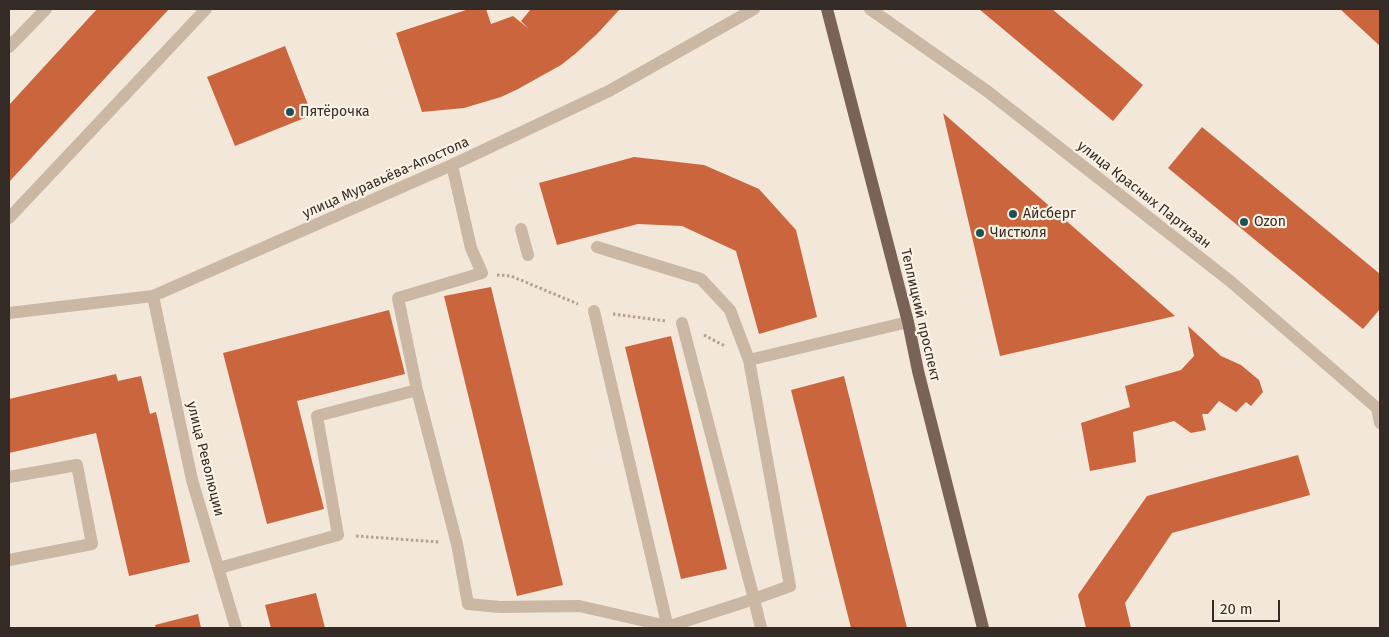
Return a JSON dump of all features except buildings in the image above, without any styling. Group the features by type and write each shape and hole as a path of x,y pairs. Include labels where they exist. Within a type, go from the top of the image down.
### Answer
{"main road":[{"name":"Теплицкий проспект","path":"827,9 908,322 918,371 983,628"}],"street":[{"path":"9,47 46,9"},
{"path":"9,218 206,9"},
{"name":"улица Муравьёва-Апостола","path":"9,313 153,296 452,166 609,91 754,9"},
{"name":"улица Красных Партизан","path":"870,9 987,91 1230,281 1377,408 1380,423"},
{"path":"452,166 472,248 482,273 398,298 417,390 457,544 468,604 500,608 579,606 666,628 790,586 749,360 730,310 701,279 597,247"},
{"path":"521,229 528,255"},
{"name":"улица Революции","path":"153,296 192,480 236,628"},
{"path":"594,311 666,628"},
{"path":"749,360 908,322"},
{"path":"682,323 761,628"},
{"path":"219,568 338,535 317,416 417,390"},
{"path":"9,477 77,464 92,544 9,560"}],"path":[{"path":"482,273 510,276 594,311 682,323 749,360"},
{"path":"338,535 457,544"}],"place":[{"name":"Пятёрочка","path":"290,112"},
{"name":"Айсберг","path":"1013,214"},
{"name":"Ozon","path":"1244,222"},
{"name":"Чистюля","path":"980,233"}]}
